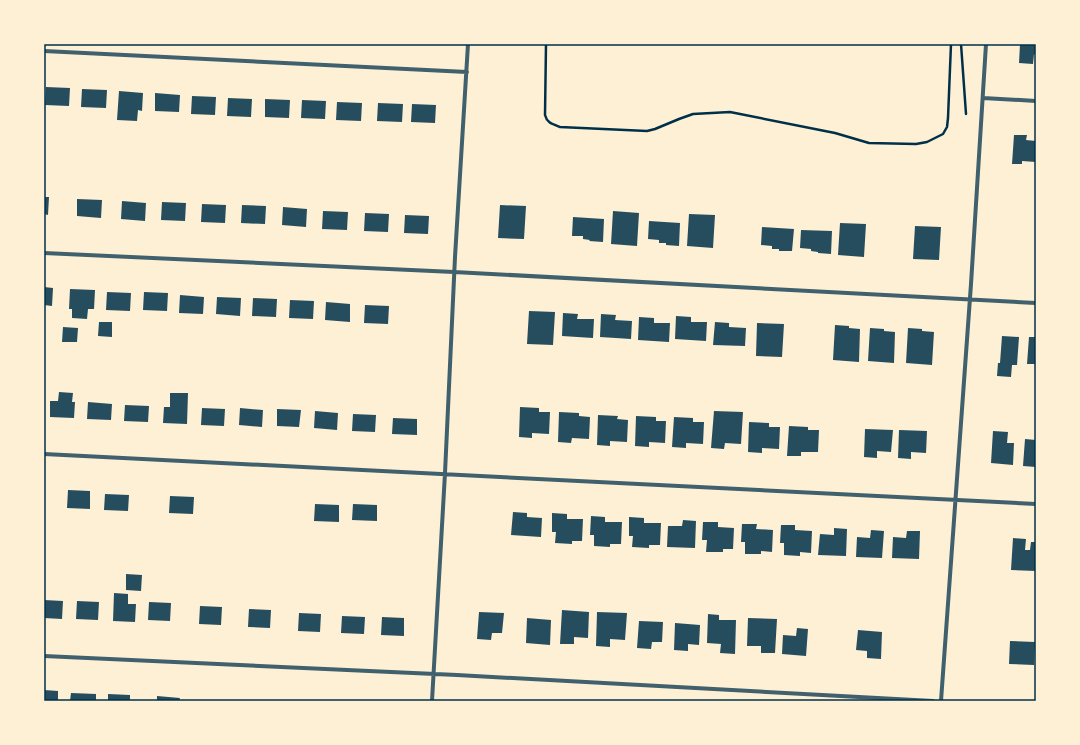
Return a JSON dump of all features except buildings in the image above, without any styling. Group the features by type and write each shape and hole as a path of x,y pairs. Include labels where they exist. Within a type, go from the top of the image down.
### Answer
{"street":[{"path":"432,701 445,473 454,272 468,44"},
{"path":"941,701 956,500 986,44"},
{"path":"44,51 467,72"},
{"path":"983,98 1036,101"},
{"path":"44,253 454,272 1036,303"},
{"path":"44,454 445,473 1036,504"},
{"path":"44,656 933,701"}],"path":[{"path":"546,44 544,114 546,120 551,124 560,127 647,131 693,114 730,112 834,133 869,143 916,144 927,142 943,134 947,127 952,44"},
{"path":"961,44 966,114"}]}
